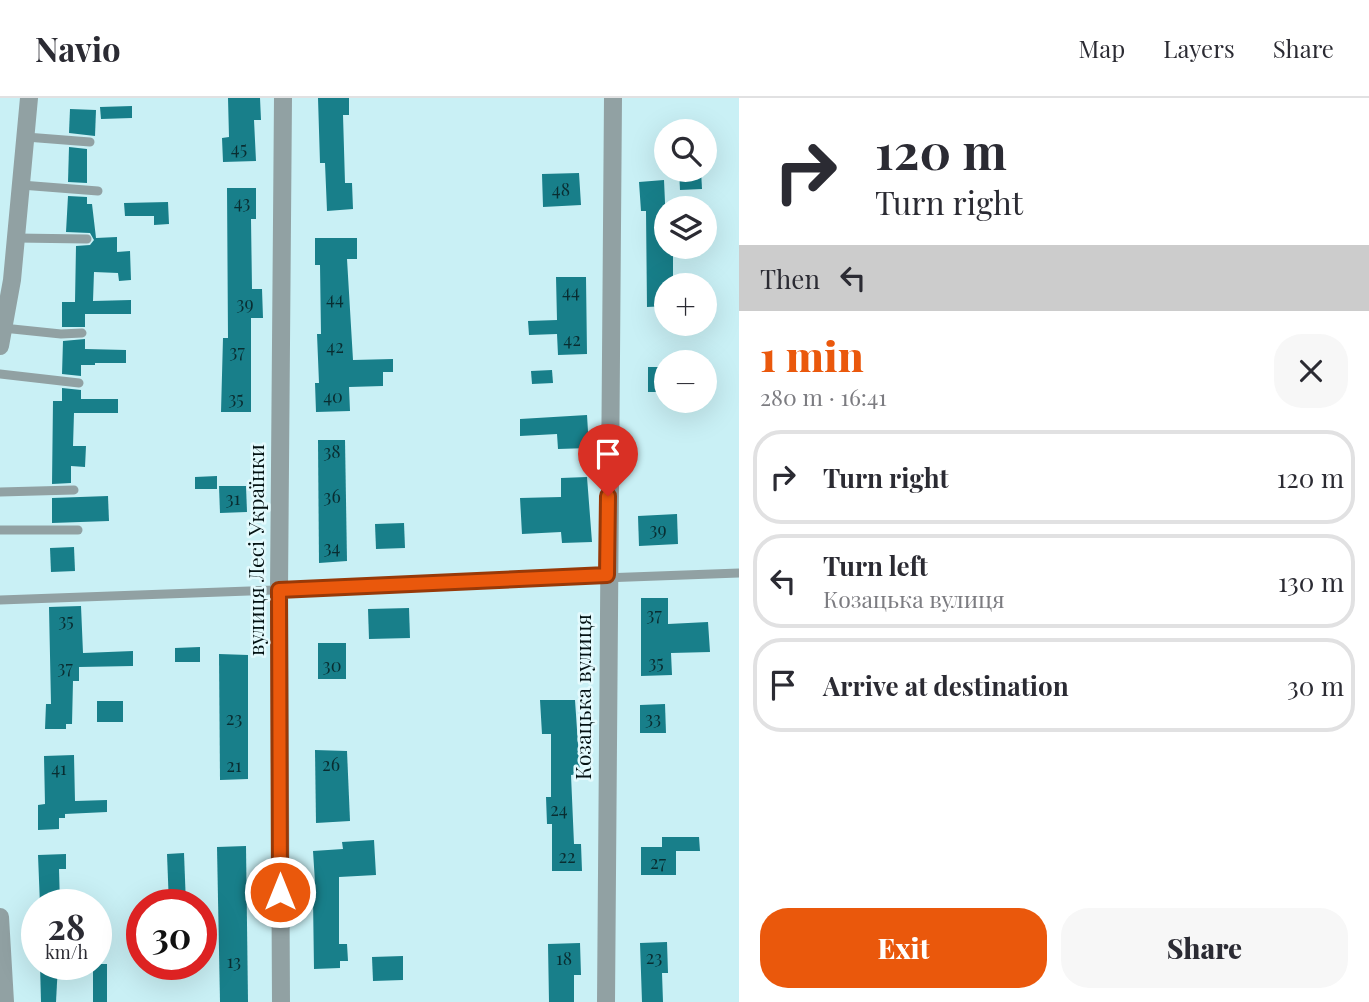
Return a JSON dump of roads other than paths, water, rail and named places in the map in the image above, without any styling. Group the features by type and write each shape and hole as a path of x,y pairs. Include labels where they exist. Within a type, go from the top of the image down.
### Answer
{"street":[{"path":"2,337 16,238 29,98"},
{"name":"вулиця Лесі Українки","path":"281,1002 279,590 283,98"},
{"name":"Козацька вулиця","path":"606,1002 607,575 613,98"},
{"path":"0,917 3,1000"}],"lane":[{"path":"26,137 90,142"},
{"path":"21,185 98,191"},
{"path":"16,238 87,239"},
{"path":"2,337 82,333"},
{"path":"0,374 79,383"},
{"path":"0,492 74,490"},
{"path":"0,530 78,530"},
{"path":"0,600 739,572"}]}
